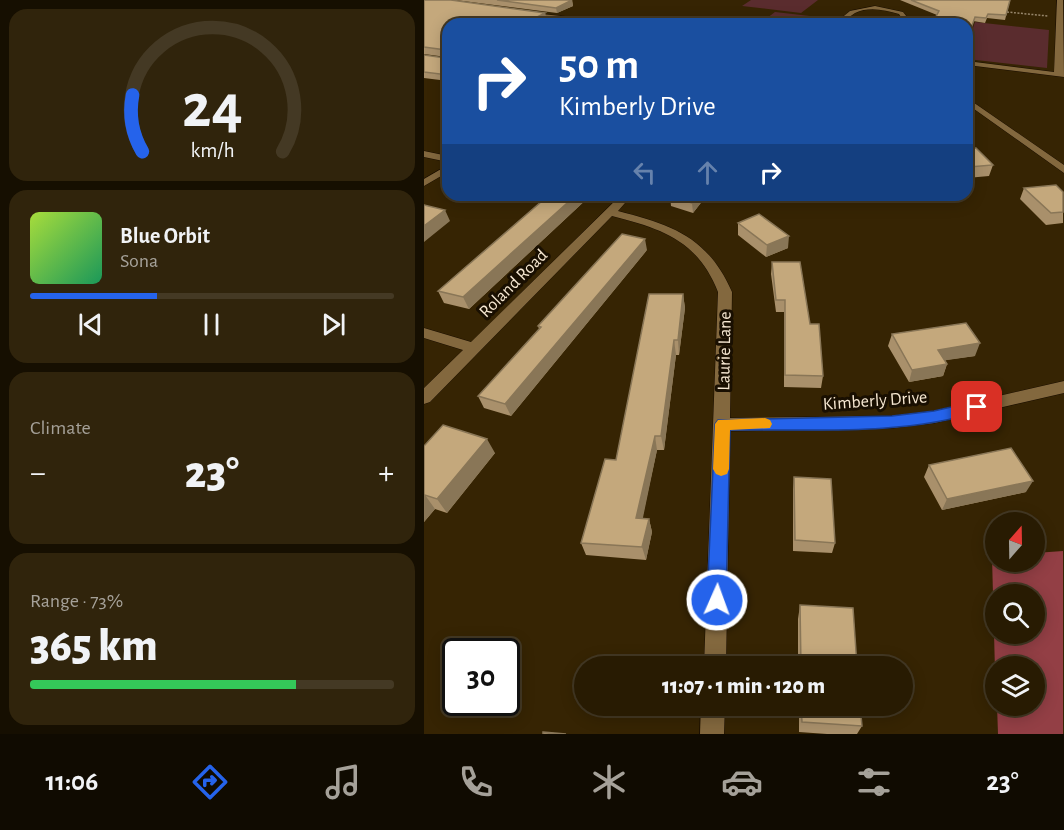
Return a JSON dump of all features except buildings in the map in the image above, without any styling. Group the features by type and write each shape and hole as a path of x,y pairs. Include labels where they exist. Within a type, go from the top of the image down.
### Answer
{"street":[{"path":"973,64 1061,74 1060,0"},
{"path":"844,18 854,9 872,8 902,14 904,18"},
{"path":"515,11 570,18"},
{"path":"973,104 1063,170"},
{"path":"424,154 442,158"},
{"path":"424,183 442,172"},
{"name":"Roland Road","path":"424,398 621,201"},
{"name":"Laurie Lane","path":"610,212 656,224 679,234 697,246 712,261 720,275 725,292 715,656"},
{"path":"424,333 474,348"},
{"name":"Kimberly Drive","path":"723,424 892,422 934,417 1063,387"},
{"path":"712,734 713,716"}],"path":[{"path":"1007,12 1051,17"}],"shaded area":[{"path":"751,0 818,0 801,13 742,6"},
{"path":"775,12 810,16 808,18 767,18"},
{"path":"975,22 1049,30 1047,68 973,60"},
{"path":"1063,551 1063,734 998,734 997,716 1045,716 1045,656 995,656 994,644 1045,644 1045,584 993,584 992,572 1045,572 1045,552"}],"slow traffic":[{"path":"721,469 723,424 765,424"}],"route":[{"path":"717,600 723,424 892,422 934,417 977,407"}]}
